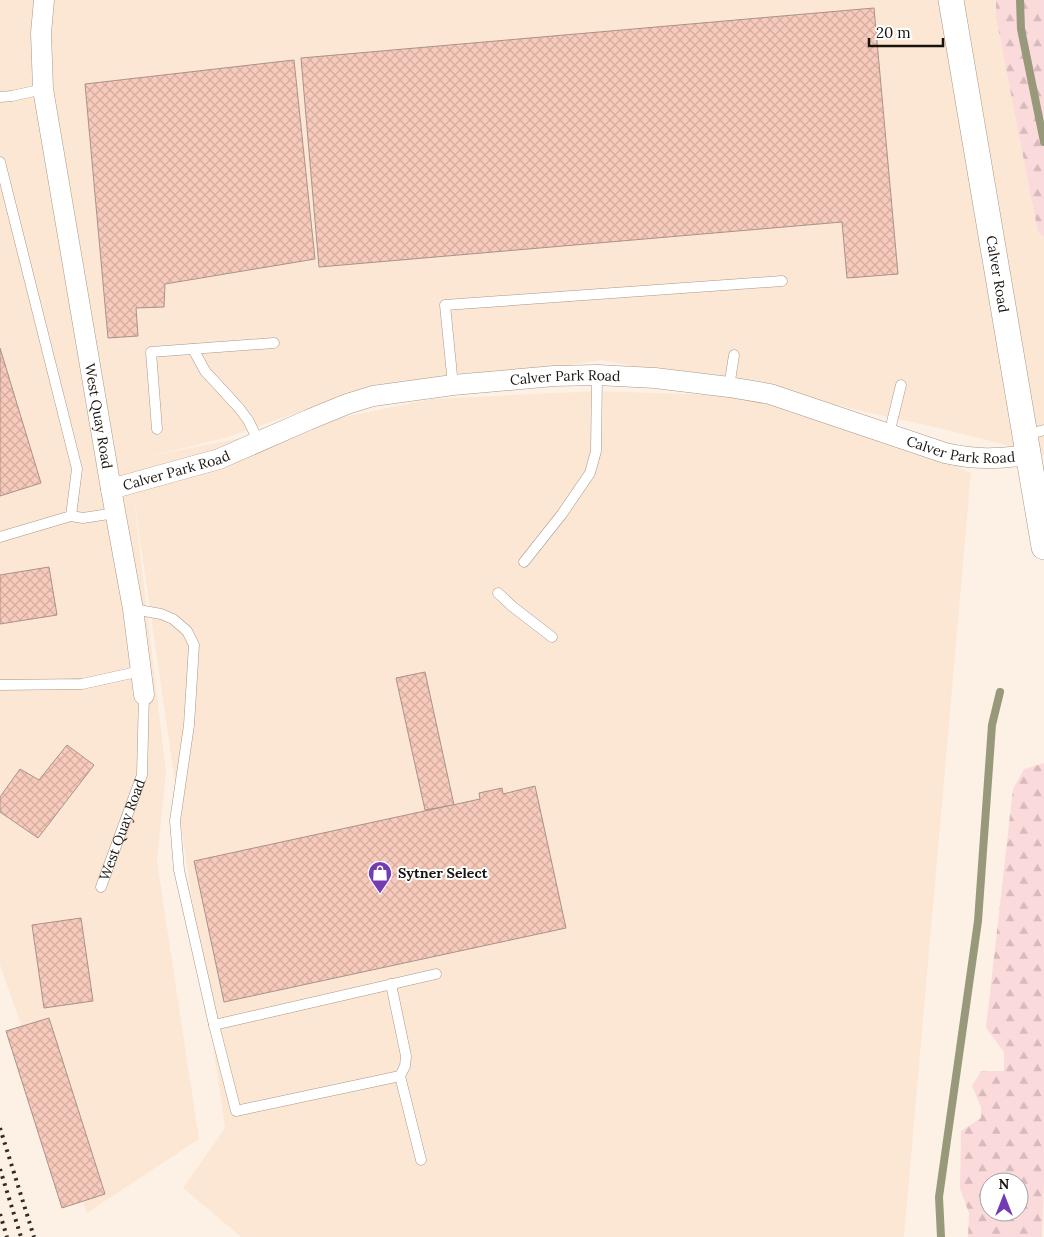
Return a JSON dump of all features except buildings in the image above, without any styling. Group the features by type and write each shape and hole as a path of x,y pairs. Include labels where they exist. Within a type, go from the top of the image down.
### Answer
{"street":[{"name":"West Quay Road","path":"44,0 41,33 43,89 110,489 133,609 144,695"},
{"name":"Calver Road","path":"952,0 1032,440 1044,547"},
{"name":"Calver Park Road","path":"110,489 219,459 339,408 373,396 453,385 554,376 596,375 655,378 729,386 770,394 945,453 968,458 1000,459 1032,440"}],"lane":[{"path":"0,97 43,89"},
{"path":"0,162 77,469 71,516"},
{"path":"453,385 445,305 782,281"},
{"path":"157,429 151,352 274,343"},
{"path":"193,349 205,371 240,408 259,442"},
{"path":"729,386 734,355"},
{"path":"524,562 562,514 590,473 596,451 596,375"},
{"path":"889,434 902,385"},
{"path":"0,537 71,516 83,518 115,513"},
{"path":"498,593 552,637"},
{"path":"133,609 161,614 173,619 187,631 194,645 189,725 175,821 179,870 214,1025 236,1111 400,1076"},
{"path":"0,685 82,684 141,671"},
{"name":"West Quay Road","path":"101,887 142,775 144,695"},
{"path":"214,1025 436,974"},
{"path":"391,984 406,1056 400,1076 421,1160"}],"shaded area":[{"path":"0,0 1044,0 1044,455 947,430 810,399 971,473 904,1237 241,1237 183,1188 225,1128 133,492 166,772 157,861 199,1139 87,1213 0,965","holes":["601,360 801,398 598,391 432,399 151,456 229,437 313,407"]}],"green space":[{"path":"996,0 1044,0 1044,237 1038,232 996,17"},
{"path":"1044,763 1044,1181 1042,1237 968,1237 969,1213 960,1189 961,1131 981,1118 981,1107 972,1086 981,1071 1004,1071 1004,1052 986,1028 1013,789 1024,769"}],"waterway":[{"path":"1020,0 1021,29 1044,142"},
{"path":"941,1237 939,1197 978,921 992,725 1000,692"}],"railway":[{"path":"0,1128 34,1237"},
{"path":"0,1169 21,1237"},
{"path":"0,1214 7,1237"}],"place":[{"name":"Sytner Select","path":"380,894"}]}
